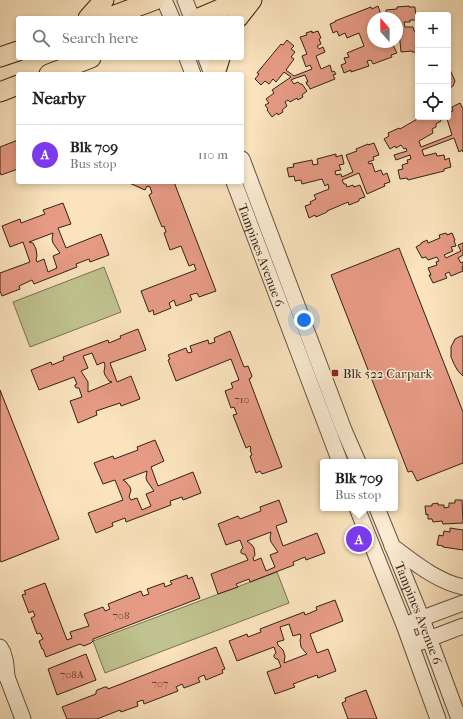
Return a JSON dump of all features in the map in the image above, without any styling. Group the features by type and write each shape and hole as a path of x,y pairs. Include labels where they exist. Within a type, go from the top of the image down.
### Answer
{"main road":[{"path":"90,16 104,0"},
{"path":"112,16 155,0"},
{"path":"204,16 241,0"},
{"path":"240,16 252,0"},
{"path":"0,57 16,52"},
{"path":"54,72 86,60"},
{"path":"214,72 219,60"},
{"path":"0,92 16,86"}],"street":[{"path":"164,0 171,16"},
{"path":"185,0 191,16"},
{"path":"188,60 192,72"},
{"path":"207,60 212,72"},
{"name":"Tampines Avenue 6","path":"244,164 357,459"},
{"name":"Tampines Avenue 6","path":"235,184 339,459"},
{"name":"Tampines Avenue 6","path":"358,511 404,625 438,719"},
{"name":"Tampines Avenue 6","path":"378,511 422,618 459,719"},
{"path":"392,546 430,573 455,585 463,587"},
{"path":"404,625 463,603"},
{"path":"412,646 463,626"},
{"path":"0,647 6,664 3,672 23,719"}],"green space":[{"path":"104,267 121,312 30,347 13,302"},
{"path":"277,572 289,603 105,673 93,641"}],"building":[{"path":"378,6 380,12 367,12 367,48 394,48 397,53 391,55 392,57 373,64 371,60 367,61 369,66 344,73 341,65 346,63 344,58 349,57 347,53 364,46 359,33 347,38 345,33 339,36 337,31 333,33 330,24 371,7 372,9"},
{"path":"397,7 415,7 415,20 404,22 405,27 413,27 415,31 415,52 401,52 401,48 403,48 403,12 386,12 386,10 397,9"},
{"path":"312,31 312,33 318,31 321,38 319,39 321,44 317,46 319,49 323,47 325,52 316,56 321,69 330,65 332,72 334,71 336,74 333,75 335,79 310,89 307,85 306,82 308,82 305,75 291,80 294,84 298,82 302,84 307,91 302,95 303,97 298,100 297,98 290,102 288,100 285,102 287,106 282,110 283,112 278,115 277,113 272,117 265,105 269,103 266,99 274,93 272,90 291,77 284,72 276,82 273,79 269,84 265,81 261,85 255,79 259,74 257,73 281,44 283,45 287,40 294,46 291,49 295,52 291,57 294,59 286,70 294,76 312,69 310,65 306,67 302,56 307,54 300,37 307,35 306,33"},
{"path":"451,72 455,81 451,87"},
{"path":"460,103 463,109 463,152 462,150 459,152 454,138 422,150 424,156 436,153 437,156 444,155 445,160 449,158 451,167 444,169 444,171 408,180 407,178 400,179 398,170 403,169 402,165 408,163 407,160 411,159 410,155 396,160 394,155 407,151 406,148 404,149 401,145 390,149 384,139 389,136 388,133 399,128 400,129 416,120 440,120 436,124 436,127 432,129 433,133 419,141 421,147 452,135 447,120 451,120 451,112 453,111 452,107"},
{"path":"16,141 16,170 1,175 0,172 0,147"},
{"path":"374,143 379,155 373,157 374,160 368,162 369,164 372,163 375,172 381,170 383,175 387,173 390,182 384,184 385,186 367,194 359,173 342,180 347,187 360,185 365,197 349,205 348,202 316,217 315,215 309,218 305,206 311,204 310,202 316,199 314,195 329,189 328,184 325,186 322,179 302,184 301,180 295,181 294,176 289,177 287,168 294,167 293,164 312,160 313,165 318,164 317,159 336,154 336,157 342,155 344,164 339,165 341,170 335,171 336,175 341,174 342,177 353,172 346,155 357,151 356,149"},
{"path":"132,184 175,184 216,291 199,297 197,293 190,295 192,300 176,306 174,300 169,303 171,308 154,315 153,310 149,312 141,291 196,270 194,264 189,266 181,246 170,250 164,233 166,232 164,226 162,227 149,195 152,193 150,187 147,186 145,190"},
{"path":"63,203 71,224 58,228 66,248 101,234 109,255 90,262 89,259 76,264 77,267 34,284 32,280 19,286 20,289 2,296 0,291 0,273 30,262 23,242 10,247 2,226 20,219 21,223 45,214 43,210","holes":["53,233 52,239 60,253 53,256 57,268 48,272 44,259 37,262 36,249 33,243 29,242"]},
{"path":"446,233 447,235 452,233 456,246 451,247 453,251 444,255 446,258 461,251 458,245 463,243 463,255 458,258 461,263 463,262 463,271 451,276 449,272 445,274 447,278 433,283 429,275 431,275 428,268 437,265 436,262 439,261 437,257 428,260 426,257 422,258 416,247 427,240 428,243 440,238 439,235"},
{"path":"399,248 463,412 463,463 417,481 412,471 408,472 331,275"},
{"path":"138,329 146,350 110,363 117,382 131,376 140,399 121,406 120,403 96,411 97,415 78,423 70,401 82,397 79,388 75,387 77,384 74,377 39,390 31,370 51,362 52,365 64,360 63,357 108,340 109,343 121,338 120,336","holes":["92,353 97,365 104,362 105,375 109,381 112,382 88,392 88,382 81,371 88,368 83,356"]},
{"path":"230,331 244,367 248,366 252,376 249,379 282,467 262,474 260,471 256,473 250,456 252,455 250,446 246,448 233,415 237,414 234,407 231,408 225,391 233,388 231,383 239,380 231,359 176,381 168,360 170,359 168,355 186,348 188,353 192,352 190,346 208,340 209,344 215,342 214,338"},
{"path":"463,336 463,376 458,371 451,357 451,347 455,339"},
{"path":"0,390 59,539 1,562 0,560"},
{"path":"155,440 164,461 151,467 158,486 193,472 201,493 183,500 182,497 170,501 171,505 126,522 125,518 112,523 113,526 96,533 88,513 123,500 115,480 103,484 94,463 113,456 114,459 138,450 137,447","holes":["147,471 146,478 154,491 146,494 151,506 142,510 137,498 131,500 129,497 131,490 130,487 123,480"]},
{"path":"279,500 287,522 276,526 283,546 317,533 325,553 306,560 305,557 293,562 294,565 250,582 249,579 236,584 238,587 218,594 211,574 248,560 245,554 241,553 243,548 240,540 226,545 218,524 238,516 240,519 261,511 260,507","holes":["271,532 270,538 278,552 270,555 275,567 266,571 261,558 254,561 254,548 247,541"]},
{"path":"455,500 462,500 463,523 443,524 442,521 433,522 432,519 428,519 425,506 432,506 432,504 438,503 438,505 444,505 444,508 449,507 449,503 455,503"},
{"path":"450,528 463,530 463,550 437,545 439,535 443,536 444,531 450,532"},
{"path":"187,575 188,579 192,577 200,598 93,639 91,643 84,646 80,644 46,657 39,641 43,639 40,633 37,634 31,618 35,616 33,611 29,613 22,595 26,594 24,591 45,583 67,640 72,638 70,632 89,626 84,614 103,607 105,611 110,609 108,604 141,591 143,596 149,594 147,589 164,583 165,587 172,584 170,581"},
{"path":"335,600 343,621 310,634 317,653 328,649 336,671 318,678 317,675 293,684 295,687 275,694 267,672 281,667 278,659 274,657 276,653 274,647 237,661 229,641 247,634 248,637 261,632 260,629 304,612 305,615 317,610 316,607","holes":["289,624 293,636 300,634 301,647 307,654 284,663 285,656 283,650 277,642 284,640 280,627"]},
{"path":"216,647 225,669 222,670 223,673 206,680 204,675 198,678 200,682 184,688 182,684 176,687 178,691 144,704 143,700 137,702 138,706 121,712 120,710 97,719 67,719 62,707 96,694 97,690 105,687 108,689"},
{"path":"86,654 96,680 57,695 48,669"},
{"path":"366,690 377,719 348,719 342,703 346,701 345,698"}],"place":[{"name":"Blk 522 Carpark","path":"335,373"},
{"name":"Blk 709","path":"359,539"}]}
